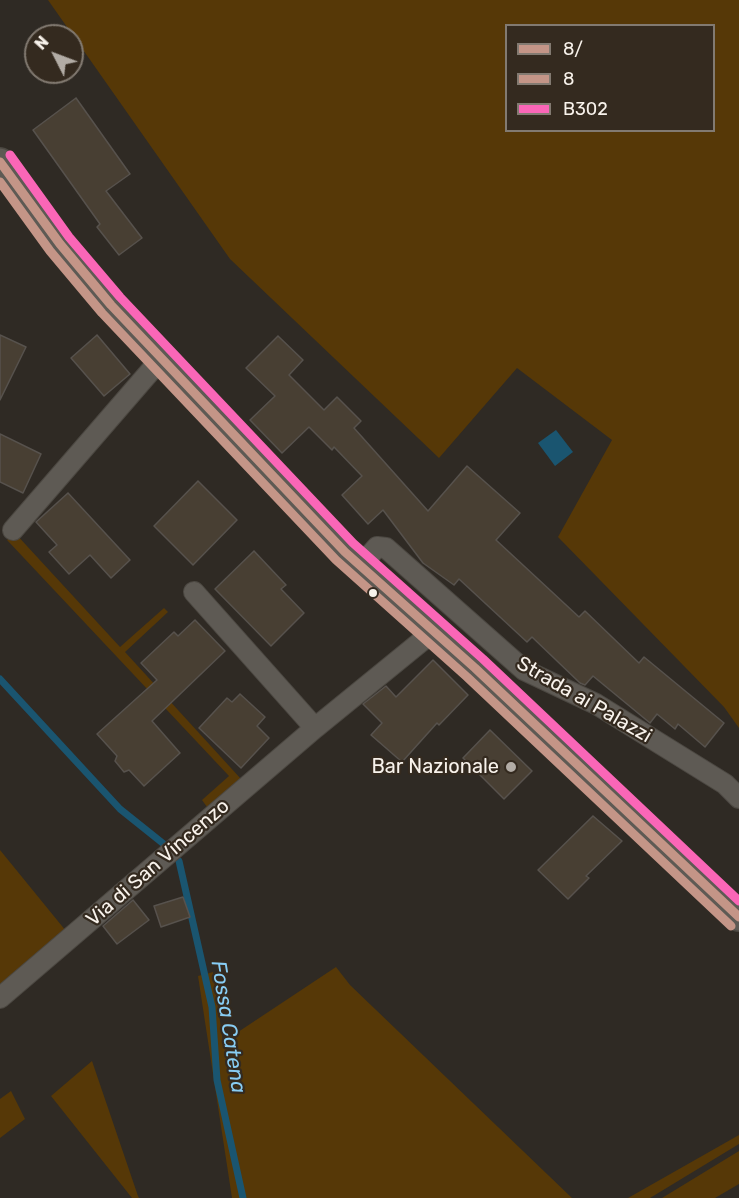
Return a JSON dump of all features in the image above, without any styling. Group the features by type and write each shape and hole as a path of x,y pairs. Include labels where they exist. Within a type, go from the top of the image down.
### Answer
{"main road":[{"path":"0,162 60,244 160,360 360,566 434,631 661,841 739,917"}],"street":[{"path":"13,530 160,360"},
{"name":"Strada ai Palazzi","path":"360,566 377,547 382,546 524,670 596,704 725,784 739,798"},
{"path":"387,591 409,570"},
{"path":"194,592 315,728"},
{"name":"Via di San Vincenzo","path":"0,998 315,728 434,631"}],"shaded area":[{"path":"48,0 739,0 739,728 724,707 558,537 612,440 517,368 439,458 230,259 84,51 84,24 65,24"},
{"path":"15,533 120,647 164,608 168,612 125,652 241,779 207,807 202,800 229,776 7,540"},
{"path":"0,850 66,931 0,987"},
{"path":"336,967 350,985 572,1198 232,1198 198,976 213,972 223,1042"},
{"path":"92,1061 139,1198 132,1198 51,1096"},
{"path":"11,1091 25,1119 0,1138 0,1099"},
{"path":"739,1135 739,1144 650,1198 628,1198"},
{"path":"739,1151 739,1184 715,1198 662,1198"}],"water":[{"path":"556,430 573,452 555,466 538,443"}],"building":[{"path":"76,98 130,174 106,191 142,238 119,255 97,227 100,224 33,130"},
{"path":"0,335 26,347 0,400"},
{"path":"97,335 130,374 104,396 71,358"},
{"path":"278,336 303,360 289,375 324,410 337,397 361,421 354,428 428,511 467,466 520,513 496,540 579,617 585,611 639,663 644,657 724,723 705,747 678,724 675,729 657,714 650,723 593,676 585,685 580,683 532,637 527,642 459,579 454,585 423,563 383,510 368,524 342,495 362,476 334,447 332,450 309,427 282,453 250,420 275,396 246,368"},
{"path":"0,434 41,454 23,493 0,482"},
{"path":"198,481 237,520 193,565 154,526"},
{"path":"68,493 130,560 111,578 90,555 69,574 49,552 57,545 36,522"},
{"path":"254,551 286,585 281,589 304,613 271,646 215,589"},
{"path":"195,620 225,651 152,721 180,753 144,786 129,770 124,772 115,761 117,756 97,734 157,680 141,663 174,632 178,636"},
{"path":"433,660 468,695 439,725 437,723 402,762 371,735 382,723 363,704 386,686 396,697"},
{"path":"240,694 265,717 257,726 269,738 241,768 199,728 227,698 232,702"},
{"path":"490,730 532,771 504,799 463,758"},
{"path":"593,816 622,841 586,876 589,878 568,899 538,870"},
{"path":"183,897 190,917 161,927 154,906"},
{"path":"133,900 149,920 117,944 103,926"}],"waterway":[{"name":"Fossa Catena","path":"0,679 120,809 165,845"},
{"name":"Fossa Catena","path":"179,861 212,1007 217,1080 243,1198"}],"transit line":[{"name":"B302","path":"10,155 69,237 120,297 353,543 483,659 739,901"},
{"name":"8/","path":"0,162 60,244 111,305 345,552 475,668 739,917"},
{"name":"8","path":"0,182 50,251 102,313 336,560 467,677 731,926"}],"place":[{"name":"Bar Nazionale","path":"511,767"}]}
